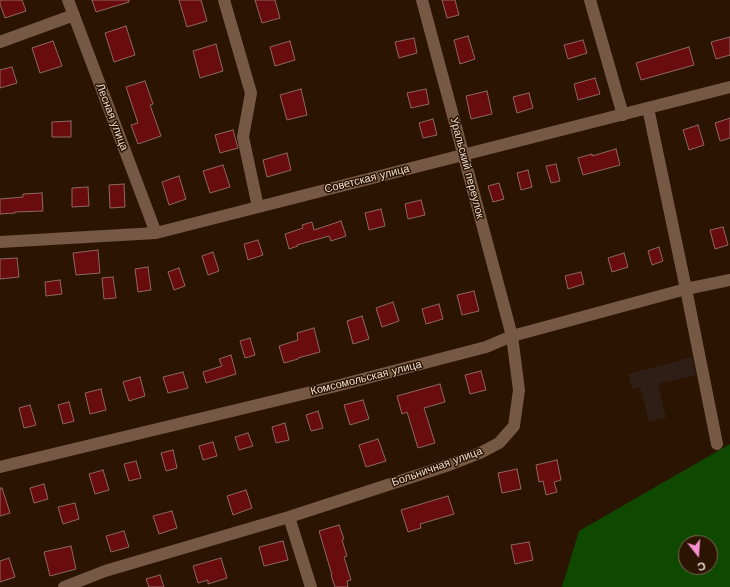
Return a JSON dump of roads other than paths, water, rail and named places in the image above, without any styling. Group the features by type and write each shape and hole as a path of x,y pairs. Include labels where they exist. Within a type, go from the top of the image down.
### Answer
{"street":[{"name":"Лесная улица","path":"68,0 156,233"},
{"path":"224,0 251,93 243,137 258,207"},
{"name":"Уральский переулок","path":"422,0 512,336"},
{"path":"590,0 623,115"},
{"path":"0,42 74,15"},
{"name":"Советская улица","path":"0,242 156,233 730,87"},
{"path":"648,108 717,444"},
{"name":"Комсомольская улица","path":"0,467 336,386 486,347 512,336 686,289 730,280"},
{"name":"Больничная улица","path":"64,587 105,571 289,517 449,465 480,453 499,442 514,426 519,390 512,336"},
{"path":"289,517 311,587"}]}
